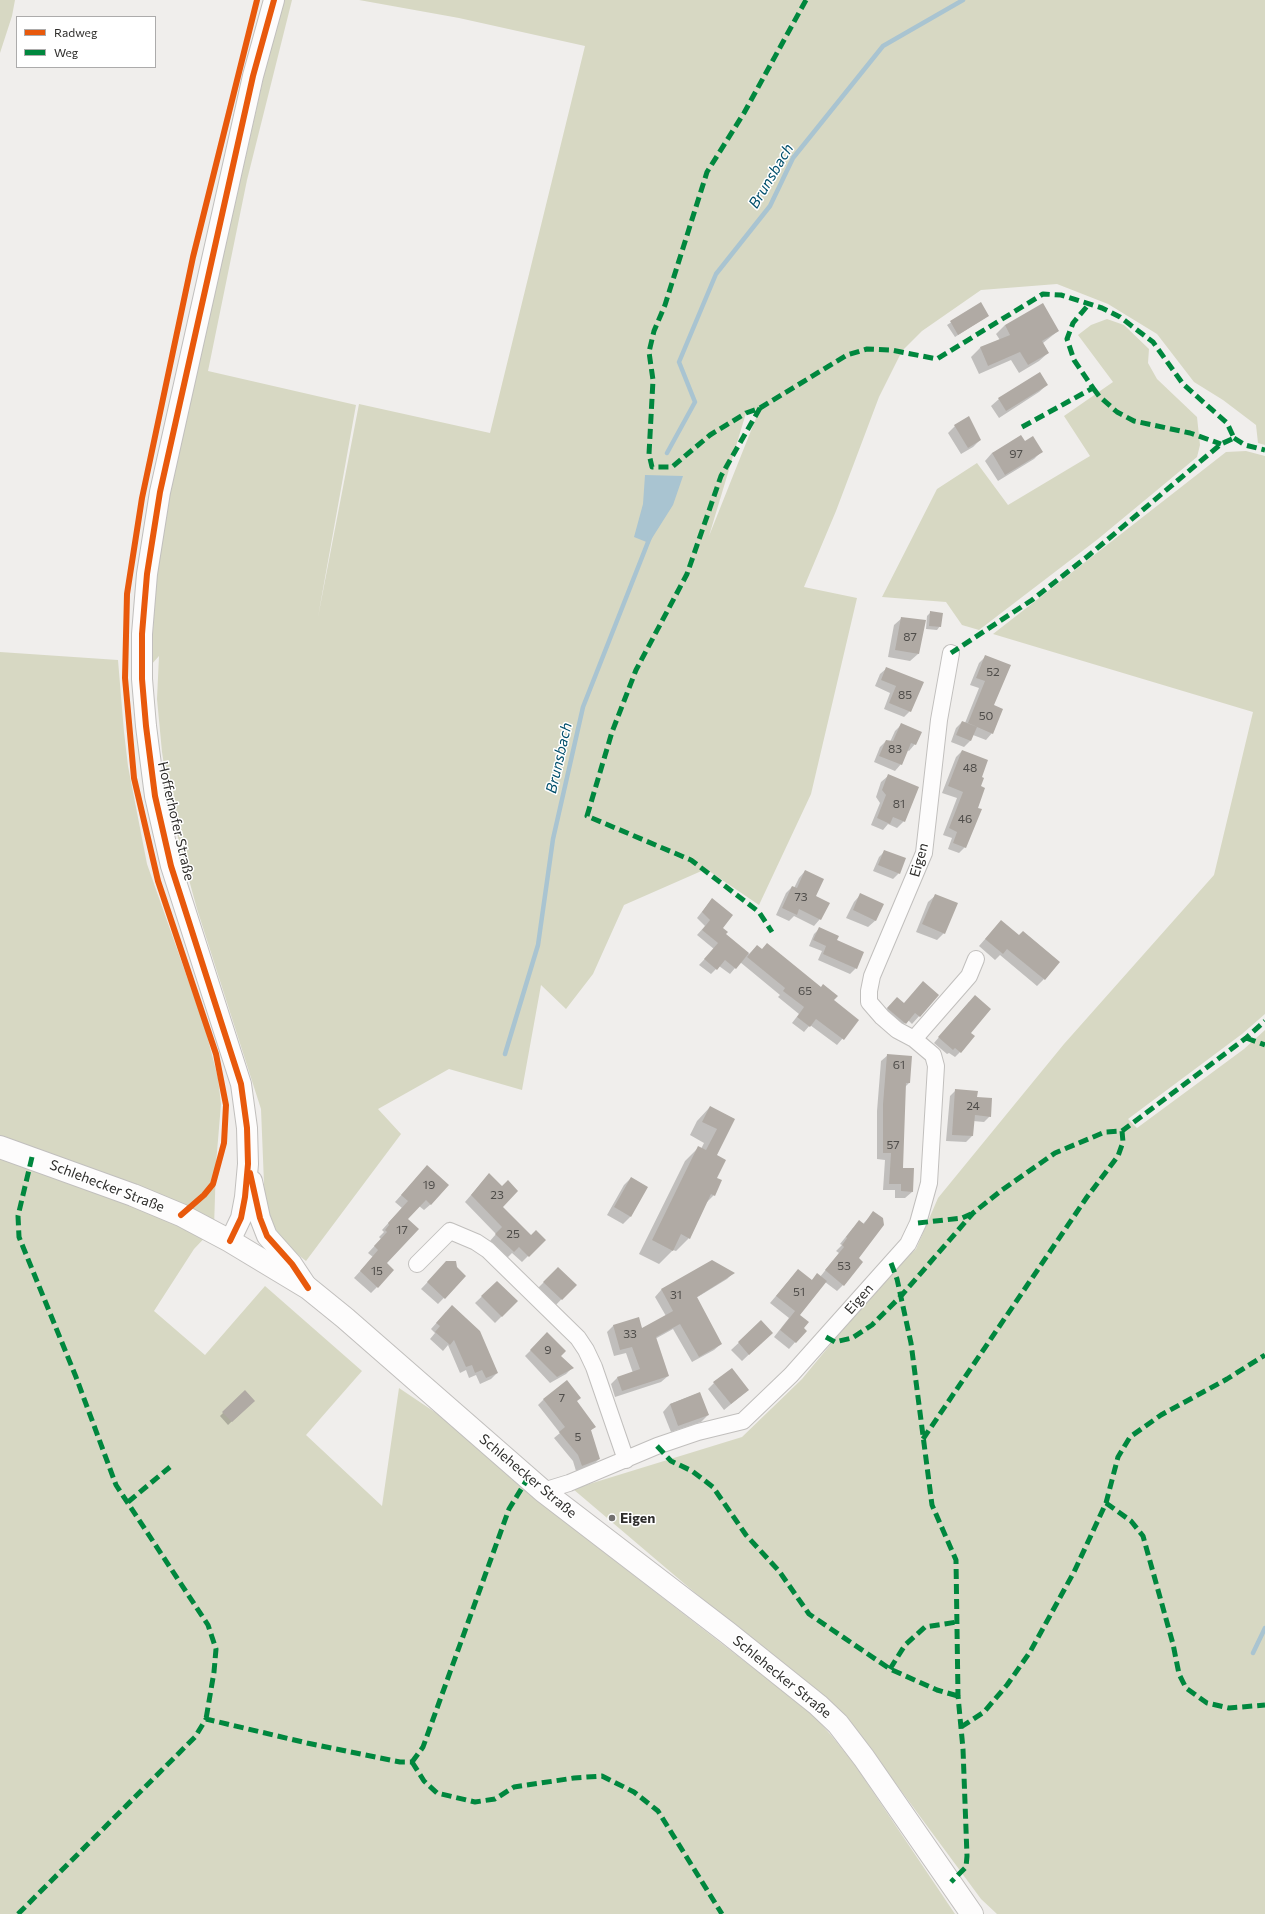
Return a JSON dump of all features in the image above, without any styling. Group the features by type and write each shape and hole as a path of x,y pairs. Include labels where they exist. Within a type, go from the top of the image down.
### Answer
{"main road":[{"name":"Schlehecker Straße","path":"0,1146 133,1195 182,1216 230,1241 308,1288 345,1318 544,1491 795,1686 838,1724 864,1758 972,1914"}],"street":[{"name":"Hofferhofer Straße","path":"230,1241 241,1218 245,1196 248,1164 248,1128 238,1069 171,866 155,796 146,726 142,679 142,634 147,574 162,485 253,76 274,0"},
{"name":"Eigen","path":"544,1491 569,1483 657,1446 698,1432 743,1421 791,1375 826,1337 908,1244 918,1224 930,1183 936,1066 933,1055 914,1039 897,1030 869,1002 869,991 872,976 901,911 924,853 940,720 951,653"},
{"path":"914,1039 969,976 976,959"},
{"path":"248,1164 260,1218 267,1236 292,1264 308,1288"},
{"path":"417,1264 450,1231 476,1242 488,1250 578,1338 586,1350 594,1367 626,1460"}],"green space":[{"path":"0,0 15,0 12,16 0,53"},
{"path":"281,0 292,0 247,180 208,371 356,405 318,617 359,404 490,433 585,46 459,18 359,0 1265,0 1265,445 1258,443 1256,425 1223,400 1194,382 1157,334 1108,304 1057,284 981,290 922,331 902,351 879,397 836,511 804,587 857,598 811,794 759,905 706,869 624,905 593,974 566,1009 541,985 522,1090 449,1069 378,1109 401,1134 306,1261 283,1243 265,1208 261,1109 197,909 180,847 168,791 162,752 157,699 159,656 151,665 158,546","holes":["760,408 709,536 746,413"]},
{"path":"1107,319 1124,325 1149,349 1148,363 1157,379 1197,417 1200,445 1197,457 1098,539 979,630 962,625 946,602 882,597 937,489 977,463 1008,505 1090,456 1064,416 1113,382 1078,335 1091,325"},
{"path":"1246,451 1265,456 1265,1014 1242,1034 1128,1119 1137,1128 1244,1049 1265,1030 1265,1914 997,1914 981,1899 871,1750 733,1625 573,1489 742,1437 802,1379 886,1277 916,1249 938,1198 1064,1044 1214,875 1253,712 993,634 1226,452"},
{"path":"0,652 118,660 128,766 147,864 205,1028 218,1078 221,1104 216,1164 214,1228 194,1249 154,1311 205,1355 265,1286 362,1371 306,1435 382,1506 399,1388 506,1460 534,1498 810,1712 855,1765 955,1914 0,1914"}],"water":[{"path":"645,475 683,476 673,505 649,543 634,537 643,504"}],"building":[{"path":"981,302 989,316 958,335 950,321"},
{"path":"1043,303 1059,331 1042,341 1049,353 1028,365 1020,352 988,366 980,347 1010,335 1005,325"},
{"path":"1040,372 1048,385 1006,411 998,398"},
{"path":"969,416 981,440 968,448 954,425"},
{"path":"1021,435 1025,441 1033,436 1043,452 1005,475 992,453"},
{"path":"930,611 943,613 941,627 929,626"},
{"path":"901,617 926,620 919,654 895,650"},
{"path":"985,655 1011,665 994,705 1003,709 993,734 968,723 985,681 976,678"},
{"path":"886,667 924,682 911,712 889,703 896,686 881,680"},
{"path":"962,721 977,727 971,741 956,735"},
{"path":"901,723 922,732 916,745 911,743 902,765 879,756 886,740 893,741"},
{"path":"962,750 988,760 982,777 984,778 981,786 985,788 978,808 982,809 966,848 953,843 957,832 949,828 963,792 948,786"},
{"path":"888,774 919,787 905,822 893,817 890,824 877,818 886,795 882,790"},
{"path":"884,850 906,858 900,874 878,865"},
{"path":"805,870 824,879 816,896 830,903 821,920 799,909 797,915 782,908 792,886 797,888"},
{"path":"860,893 884,904 876,921 853,910"},
{"path":"935,894 958,903 945,934 922,924"},
{"path":"712,898 733,915 723,928 728,932 726,934 749,953 736,969 725,960 717,970 704,959 718,943 702,930 710,920 702,912"},
{"path":"1001,920 1019,935 1023,931 1060,962 1045,980 1007,949 1003,954 985,939"},
{"path":"819,927 839,936 837,940 864,952 857,969 823,954 826,946 813,940"},
{"path":"767,943 821,987 823,984 838,996 834,1000 859,1020 844,1040 816,1019 810,1027 797,1017 804,1007 783,991 785,988 747,957 757,945 762,949"},
{"path":"923,981 939,995 920,1017 915,1013 906,1024 887,1008 897,997 904,1003"},
{"path":"975,995 991,1009 971,1033 975,1036 961,1053 955,1048 953,1050 938,1037"},
{"path":"887,1054 912,1056 910,1083 906,1083 903,1168 914,1168 913,1192 901,1191 901,1184 889,1184 891,1153 883,1153 883,1104"},
{"path":"955,1089 978,1091 977,1097 992,1098 991,1117 975,1115 973,1136 952,1135"},
{"path":"710,1106 735,1119 717,1155 726,1160 717,1178 722,1180 715,1196 711,1194 690,1239 681,1234 673,1251 652,1240 698,1146 706,1150 717,1129 702,1122"},
{"path":"427,1165 449,1185 431,1205 426,1200 408,1219 419,1229 387,1263 394,1270 378,1288 360,1271 378,1250 374,1246 387,1232 385,1230 389,1225 388,1223 408,1201 401,1195"},
{"path":"489,1173 502,1186 508,1180 518,1191 503,1207 531,1235 536,1230 546,1240 529,1257 519,1247 514,1252 495,1234 502,1227 471,1195"},
{"path":"631,1177 648,1187 631,1217 614,1207"},
{"path":"873,1211 883,1218 884,1225 859,1258 863,1262 844,1286 825,1270 844,1247 842,1245 847,1238 846,1237 859,1220 864,1224"},
{"path":"712,1260 735,1273 697,1297 722,1344 699,1357 680,1324 656,1337 669,1376 622,1391 617,1377 640,1369 632,1347 620,1350 613,1325 639,1317 642,1328 673,1311 661,1289"},
{"path":"446,1261 456,1261 457,1267 466,1276 445,1299 427,1282"},
{"path":"558,1267 577,1285 562,1300 543,1282"},
{"path":"798,1269 812,1280 817,1273 827,1281 800,1315 809,1322 804,1328 807,1331 796,1343 780,1330 795,1311 776,1296"},
{"path":"497,1281 518,1301 502,1317 481,1296"},
{"path":"452,1305 480,1331 498,1373 486,1378 482,1370 475,1373 472,1365 466,1367 454,1340 450,1345 435,1332 440,1326 436,1323"},
{"path":"761,1320 773,1333 749,1355 738,1342"},
{"path":"547,1332 566,1351 561,1356 574,1368 557,1377 530,1350"},
{"path":"732,1368 749,1390 731,1404 713,1382"},
{"path":"567,1380 581,1398 577,1401 596,1427 591,1430 600,1459 582,1466 578,1455 559,1432 565,1427 543,1399"},
{"path":"245,1390 255,1401 232,1422 222,1412"},
{"path":"700,1392 709,1415 678,1426 670,1404"}],"waterway":[{"name":"Brunsbach","path":"667,453 695,402 679,362 716,274 770,206 793,158 883,46 963,0"},
{"name":"Brunsbach","path":"505,1054 538,945 553,839 583,707 650,537"},
{"path":"1253,1653 1265,1628"}],"marked path":[{"path":"806,0 744,113 707,172 665,305 654,331 649,352 653,380 649,454 652,467 672,467 710,435 746,413 760,408 847,355 867,349 891,350 937,359 1043,294 1061,295 1102,308 1120,317 1153,342 1183,384 1227,423 1234,438 1221,444 1088,556 1032,600 951,653"},
{"path":"1022,427 1093,388 1074,360 1067,339 1073,323 1089,304"},
{"path":"1093,388 1099,396 1117,412 1134,421 1190,433 1221,444"},
{"path":"760,408 721,476 687,574 636,670 612,732 587,816 691,860 759,912 772,932"},
{"path":"1234,438 1245,445 1265,450"},
{"path":"826,1337 835,1342 852,1338 872,1325 901,1296 973,1213 1002,1190 1055,1153 1105,1132 1122,1131 1246,1038 1265,1021"},
{"path":"1246,1038 1265,1045"},
{"path":"923,1439 1087,1197 1118,1156 1123,1142 1122,1131"},
{"path":"32,1157 18,1216 19,1237 76,1377 116,1485 208,1625 216,1649 214,1672 206,1719"},
{"path":"918,1223 962,1218 971,1214"},
{"path":"891,1263 897,1279 911,1343 932,1505 956,1560 958,1696 963,1749 967,1856 966,1867 951,1882"},
{"path":"961,1727 984,1712 1007,1685 1030,1652 1074,1572 1106,1503 1118,1457 1130,1437 1161,1415 1227,1379 1265,1355"},
{"path":"657,1446 671,1461 692,1471 713,1487 746,1535 779,1571 809,1614 890,1669 937,1690 958,1696"},
{"path":"128,1502 170,1467"},
{"path":"412,1762 423,1747 509,1509 528,1478"},
{"path":"1106,1503 1131,1521 1143,1536 1173,1644 1179,1674 1186,1688 1207,1703 1229,1708 1265,1705"},
{"path":"890,1669 905,1645 925,1627 957,1622"},
{"path":"18,1914 195,1737 206,1719 307,1743 400,1762 412,1762"},
{"path":"412,1762 424,1781 437,1793 475,1802 495,1799 514,1787 574,1778 602,1776 634,1792 658,1811 722,1914"}],"cycle path":[{"path":"181,1215 204,1195 213,1184 224,1143 226,1105 216,1054 158,881 134,778 125,678 127,594 142,498 193,257 257,0"},
{"path":"230,1241 241,1218 245,1197 248,1164 247,1128 241,1084 171,866 155,796 146,726 142,679 142,634 147,574 160,492 253,76 274,0"},
{"path":"250,1173 260,1218 267,1236 292,1264 308,1288"}],"place":[{"name":"Eigen","path":"612,1518"}]}
